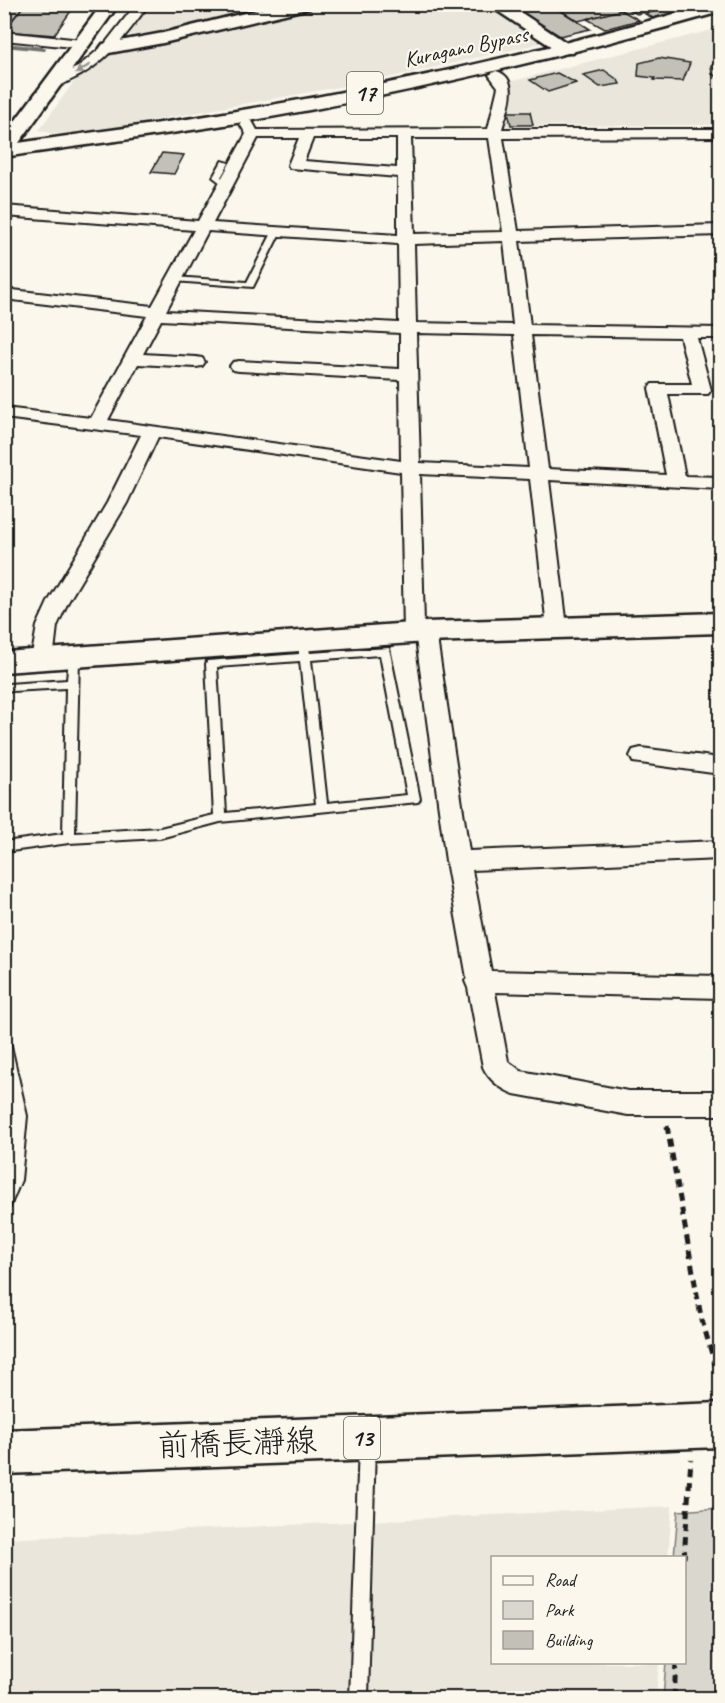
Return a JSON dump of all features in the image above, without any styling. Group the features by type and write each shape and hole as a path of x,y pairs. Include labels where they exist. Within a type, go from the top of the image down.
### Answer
{"main road":[{"path":"4,150 111,4"},
{"path":"109,48 163,38 258,9 304,4"},
{"path":"495,4 567,49"},
{"name":"Kuragano Bypass","path":"4,150 254,114 487,68 567,49 720,7"},
{"name":"Kuragano Bypass","path":"4,162 250,129 496,75 720,18"},
{"path":"8,674 42,660 73,671 304,649 420,632 720,623"},
{"name":"前橋長瀞線","path":"4,1452 720,1425"}],"street":[{"path":"52,84 83,70 109,48 143,4"},
{"path":"4,36 82,44"},
{"path":"496,75 504,82 505,87 497,134 557,627"},
{"path":"97,424 225,184 250,129 308,134 720,133"},
{"path":"404,133 412,468 420,632 478,981 496,1067 514,1082 628,1103 720,1103"},
{"path":"308,134 295,165 406,173"},
{"path":"4,211 276,233 407,240 720,230"},
{"path":"4,294 156,314 408,328 520,332 720,333"},
{"path":"677,481 658,388 702,390 687,333"},
{"path":"132,358 196,363"},
{"path":"239,366 410,375"},
{"path":"4,413 152,431 412,468 720,483"},
{"path":"42,660 47,626 58,602 117,502 152,431"},
{"path":"641,756 720,766"},
{"path":"458,861 720,850"},
{"path":"478,981 720,987"}],"lane":[{"path":"225,162 217,177 225,184"},
{"path":"174,279 250,285 276,233"},
{"path":"304,649 322,809"},
{"path":"4,846 69,838 160,833 220,818 414,799 385,651 304,649 211,664 220,818"},
{"path":"8,674 73,671 69,838"},
{"path":"4,1046 20,1116 14,1180 4,1204"},
{"path":"359,1698 367,1438"}],"path":[{"path":"668,1134 701,1317 720,1381"},
{"path":"684,1556 691,1455"},
{"path":"674,1698 676,1664"}],"shaded area":[{"path":"150,5 241,5 251,12 158,34 139,37 128,34"},
{"path":"318,5 485,5 546,42 378,80 82,133 53,134 39,130 73,83 104,55"},
{"path":"720,28 720,125 500,126 509,82"},
{"path":"672,1506 668,1556 491,1556 491,1664 659,1664 656,1698 5,1698 4,1539"}],"green space":[{"path":"720,1508 720,1698 663,1698 666,1664 686,1664 686,1556 674,1556 678,1511"}],"building":[{"path":"5,4 25,4 4,30 4,6"},
{"path":"25,4 76,4 54,35 4,31"},
{"path":"535,4 550,4 590,29 560,36 516,9"},
{"path":"550,4 672,4 637,14 627,9 578,21"},
{"path":"678,5 686,9 653,18 645,14"},
{"path":"621,10 639,20 605,29 587,19"},
{"path":"659,58 690,63 683,81 654,80 655,78 638,76 639,63"},
{"path":"720,59 720,79 712,74 711,66"},
{"path":"604,70 620,84 600,87 583,75"},
{"path":"557,73 576,83 548,92 530,80"},
{"path":"508,112 530,112 533,125 511,125"},
{"path":"162,153 184,155 174,174 151,172"}],"waterway":[{"path":"4,45 44,49"}]}
